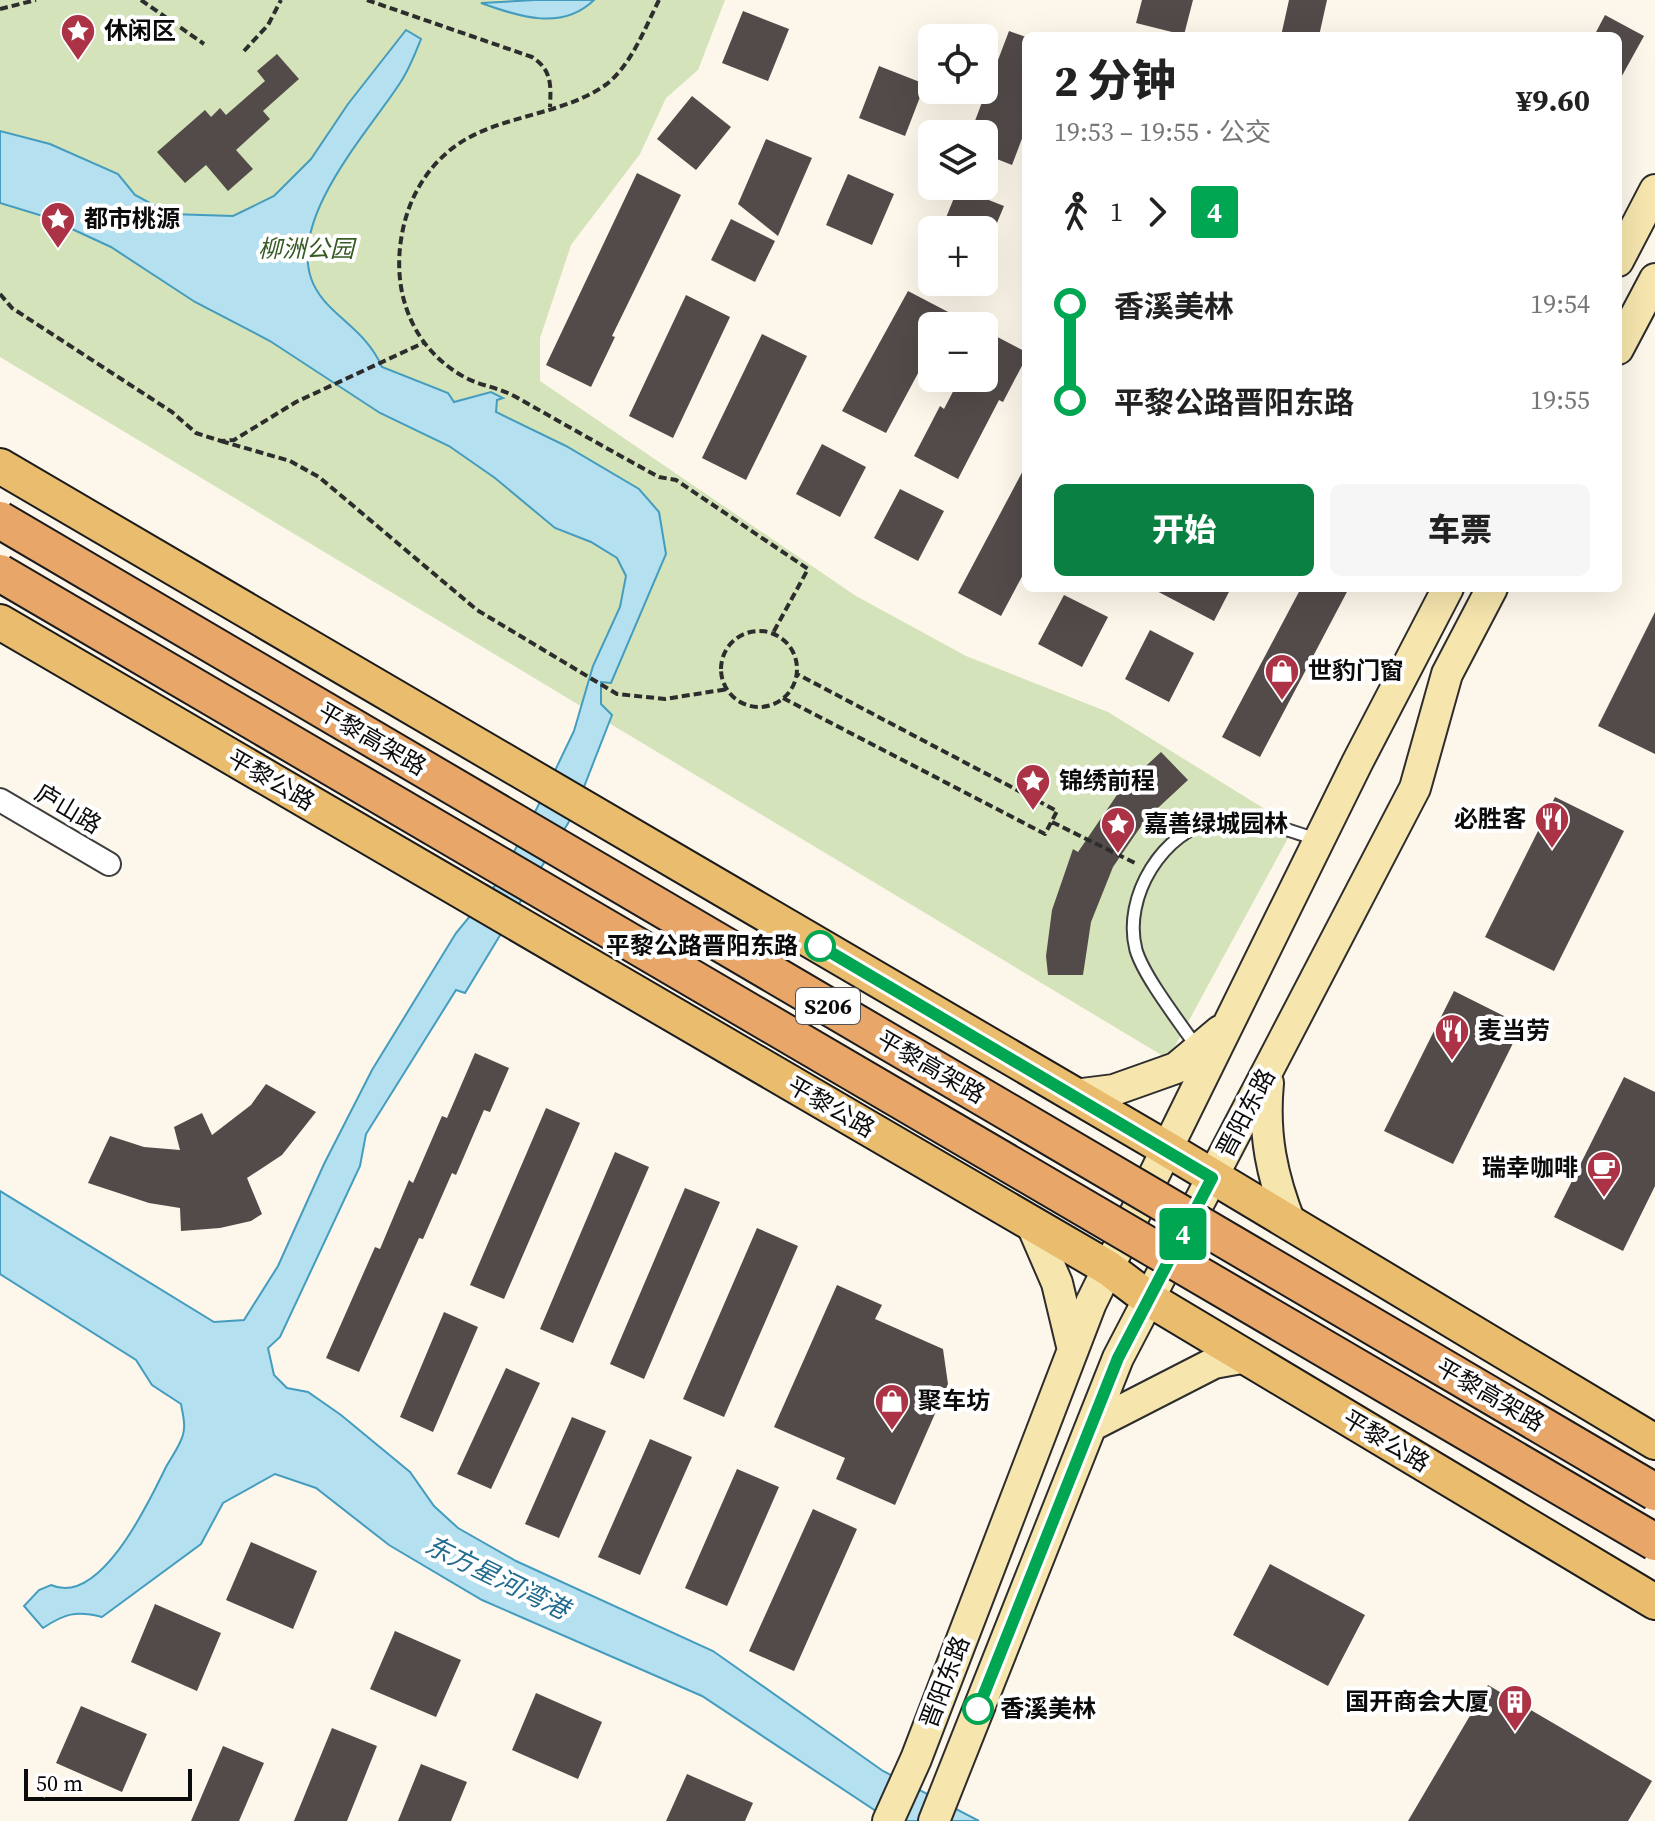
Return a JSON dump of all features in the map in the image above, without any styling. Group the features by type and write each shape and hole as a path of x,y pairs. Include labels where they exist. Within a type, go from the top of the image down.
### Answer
{"highway":[{"name":"平黎高架路","path":"0,520 1655,1492"},
{"name":"平黎高架路","path":"0,573 1655,1542"}],"main road":[{"path":"1622,253 1655,190"},
{"path":"1622,341 1655,279"},
{"path":"0,466 1167,1149 1655,1442"},
{"name":"晋阳东路","path":"888,1821 916,1759 1073,1350 1108,1268 1319,840 1446,592"},
{"name":"晋阳东路","path":"934,1821 1118,1358 1415,788 1447,674 1490,592"},
{"name":"平黎公路","path":"0,622 1108,1268 1149,1299 1655,1602"},
{"path":"1074,1095 1114,1090 1176,1068 1228,1025"},
{"path":"1270,1067 1265,1120 1273,1179 1291,1225"},
{"path":"1031,1223 1057,1283 1073,1350"},
{"path":"1091,1426 1214,1363 1247,1357"}],"street":[{"name":"庐山路","path":"0,800 109,864"}],"lane":[{"path":"1198,1049 1137,953 1131,922 1150,871 1181,833 1219,819 1263,824 1319,840"}],"path":[{"path":"0,9 36,0"},
{"path":"141,0 204,44"},
{"path":"244,51 268,25 281,0"},
{"path":"367,0 532,57 544,64 551,79 550,107"},
{"path":"659,0 626,63 606,85 469,137 442,155 416,191 404,219 398,253 400,288 409,320 423,343 463,376 503,390 659,477 676,480 808,569 773,633"},
{"path":"0,294 12,308 172,412 196,433 290,461 319,477 477,610 617,694 635,699 665,699 728,689"},
{"path":"221,441 234,440 296,402 423,343"},
{"path":"748,632 773,633 792,650 797,674 793,686 783,698 764,707 751,706 728,689 721,670 728,647 748,632"},
{"path":"783,698 1045,834 1057,811 797,674"},
{"path":"1051,822 1150,871"}],"green space":[{"name":"柳洲公园","path":"0,0 725,0 698,70 666,98 640,154 571,245 540,338 540,381 856,596 966,656 1108,712 1294,827 1168,1059 0,357"}],"water":[{"path":"594,0 582,10 554,18 525,16 481,3"},
{"name":"东方星河湾港","path":"406,30 421,39 400,83 353,149 322,202 312,228 308,254 311,278 325,301 365,340 382,367 448,393 454,402 491,392 503,398 497,400 496,412 566,446 639,489 659,512 666,554 611,683 601,682 601,704 612,715 573,815 465,993 456,990 366,1134 360,1166 280,1337 268,1348 274,1375 287,1388 308,1392 341,1415 410,1472 434,1506 458,1528 516,1561 713,1651 883,1771 979,1821 891,1821 702,1696 482,1600 389,1545 316,1488 275,1474 223,1503 201,1544 102,1617 71,1615 43,1628 24,1606 39,1590 51,1585 69,1588 87,1581 104,1567 148,1503 180,1443 184,1422 181,1404 152,1385 136,1360 0,1274 0,1191 214,1322 244,1320 278,1266 324,1164 372,1070 456,933 498,882 537,808 574,731 593,666 620,607 626,576 617,558 591,542 555,528 495,478 449,446 380,413 270,341 195,302 111,247 46,217 0,203 0,131 50,144 118,174 135,195 170,214 233,216 274,196 311,159 348,104"}],"building":[{"path":"1142,0 1193,0 1185,32 1136,23"},
{"path":"1289,0 1327,0 1320,32 1282,32"},
{"path":"743,11 789,29 768,81 722,63"},
{"path":"1605,15 1644,36 1622,76 1622,32 1596,32"},
{"path":"1009,31 1022,36 1022,139 1012,165 998,160 998,120 975,120 981,104 998,104 998,60"},
{"path":"277,54 299,79 263,111 270,119 236,150 253,169 228,191 206,165 185,183 157,152 205,110 211,117 220,108 226,115 265,81 257,71"},
{"path":"879,66 918,81 918,102 905,136 859,118"},
{"path":"692,96 731,127 696,170 657,139"},
{"path":"766,139 812,158 778,236 738,204"},
{"path":"637,173 681,195 612,336 615,337 591,387 546,365"},
{"path":"848,174 894,194 872,245 826,225"},
{"path":"953,200 989,200 1004,206 998,220 998,216 947,216"},
{"path":"731,219 775,241 755,282 711,260"},
{"path":"908,291 948,312 918,312 918,373 886,433 842,411"},
{"path":"686,295 730,317 673,438 629,416"},
{"path":"762,334 807,356 746,480 702,458"},
{"path":"998,337 1022,350 1022,366 1003,402 999,400 958,479 914,456 940,406 944,409 953,392 998,392"},
{"path":"822,444 866,467 840,517 796,494"},
{"path":"1022,473 1022,577 1001,616 958,593"},
{"path":"900,489 944,511 918,561 874,538"},
{"path":"1159,592 1229,592 1214,621"},
{"path":"1299,592 1347,592 1260,757 1222,737"},
{"path":"1064,595 1108,617 1082,667 1038,644"},
{"path":"1655,612 1655,754 1598,726"},
{"path":"1150,630 1194,653 1169,702 1125,679"},
{"path":"1161,752 1188,780 1146,819 1113,867 1091,922 1083,975 1048,975 1046,956 1052,910 1073,849 1078,852 1121,789"},
{"path":"1555,797 1624,831 1554,971 1485,937"},
{"path":"1454,991 1522,1025 1453,1164 1384,1131"},
{"path":"475,1053 509,1068 490,1112 484,1110 456,1175 452,1173 423,1239 419,1238 359,1372 326,1358 375,1247 380,1249 409,1180 413,1183 442,1116 447,1118"},
{"path":"1624,1077 1655,1092 1655,1186 1623,1251 1554,1217"},
{"path":"266,1084 316,1112 282,1155 247,1178 262,1214 251,1221 220,1228 181,1231 180,1208 149,1203 88,1183 110,1136 144,1147 180,1150 174,1127 202,1113 212,1135 251,1105"},
{"path":"546,1108 580,1123 504,1299 470,1285"},
{"path":"615,1152 649,1167 573,1343 540,1329"},
{"path":"685,1188 720,1202 644,1379 610,1364"},
{"path":"757,1228 798,1246 724,1417 683,1399"},
{"path":"837,1285 882,1305 875,1319 943,1349 948,1384 895,1505 836,1479 845,1458 774,1427"},
{"path":"444,1312 478,1327 433,1432 400,1417"},
{"path":"506,1368 540,1383 491,1489 457,1474"},
{"path":"572,1417 606,1431 559,1538 525,1524"},
{"path":"650,1439 692,1457 640,1575 598,1557"},
{"path":"737,1469 779,1487 727,1606 685,1588"},
{"path":"813,1509 857,1529 794,1671 749,1651"},
{"path":"251,1542 317,1571 293,1629 226,1600"},
{"path":"1270,1564 1365,1615 1328,1686 1233,1635"},
{"path":"155,1604 221,1633 197,1691 131,1662"},
{"path":"395,1631 461,1660 436,1717 370,1689"},
{"name":"国开商会大厦","path":"1488,1685 1652,1781 1628,1821 1408,1821"},
{"path":"536,1693 602,1722 578,1779 512,1750"},
{"path":"81,1706 147,1734 122,1792 56,1763"},
{"path":"332,1728 377,1746 347,1821 294,1821"},
{"path":"223,1746 264,1763 239,1821 191,1821"},
{"path":"421,1764 467,1782 451,1821 398,1821"},
{"path":"687,1774 753,1803 745,1821 666,1821"}],"bus line":[{"name":"4","path":"820,946 1212,1178 1118,1358 978,1709"}],"place":[{"name":"休闲区","path":"78,62"},
{"name":"都市桃源","path":"58,250"},
{"name":"世豹门窗","path":"1282,702"},
{"name":"锦绣前程","path":"1033,812"},
{"name":"必胜客","path":"1552,850"},
{"name":"嘉善绿城园林","path":"1118,855"},
{"name":"平黎公路晋阳东路","path":"820,946"},
{"name":"麦当劳","path":"1452,1062"},
{"name":"瑞幸咖啡","path":"1604,1199"},
{"name":"聚车坊","path":"892,1432"},
{"name":"香溪美林","path":"978,1709"},
{"name":"国开商会大厦","path":"1515,1733"}]}
